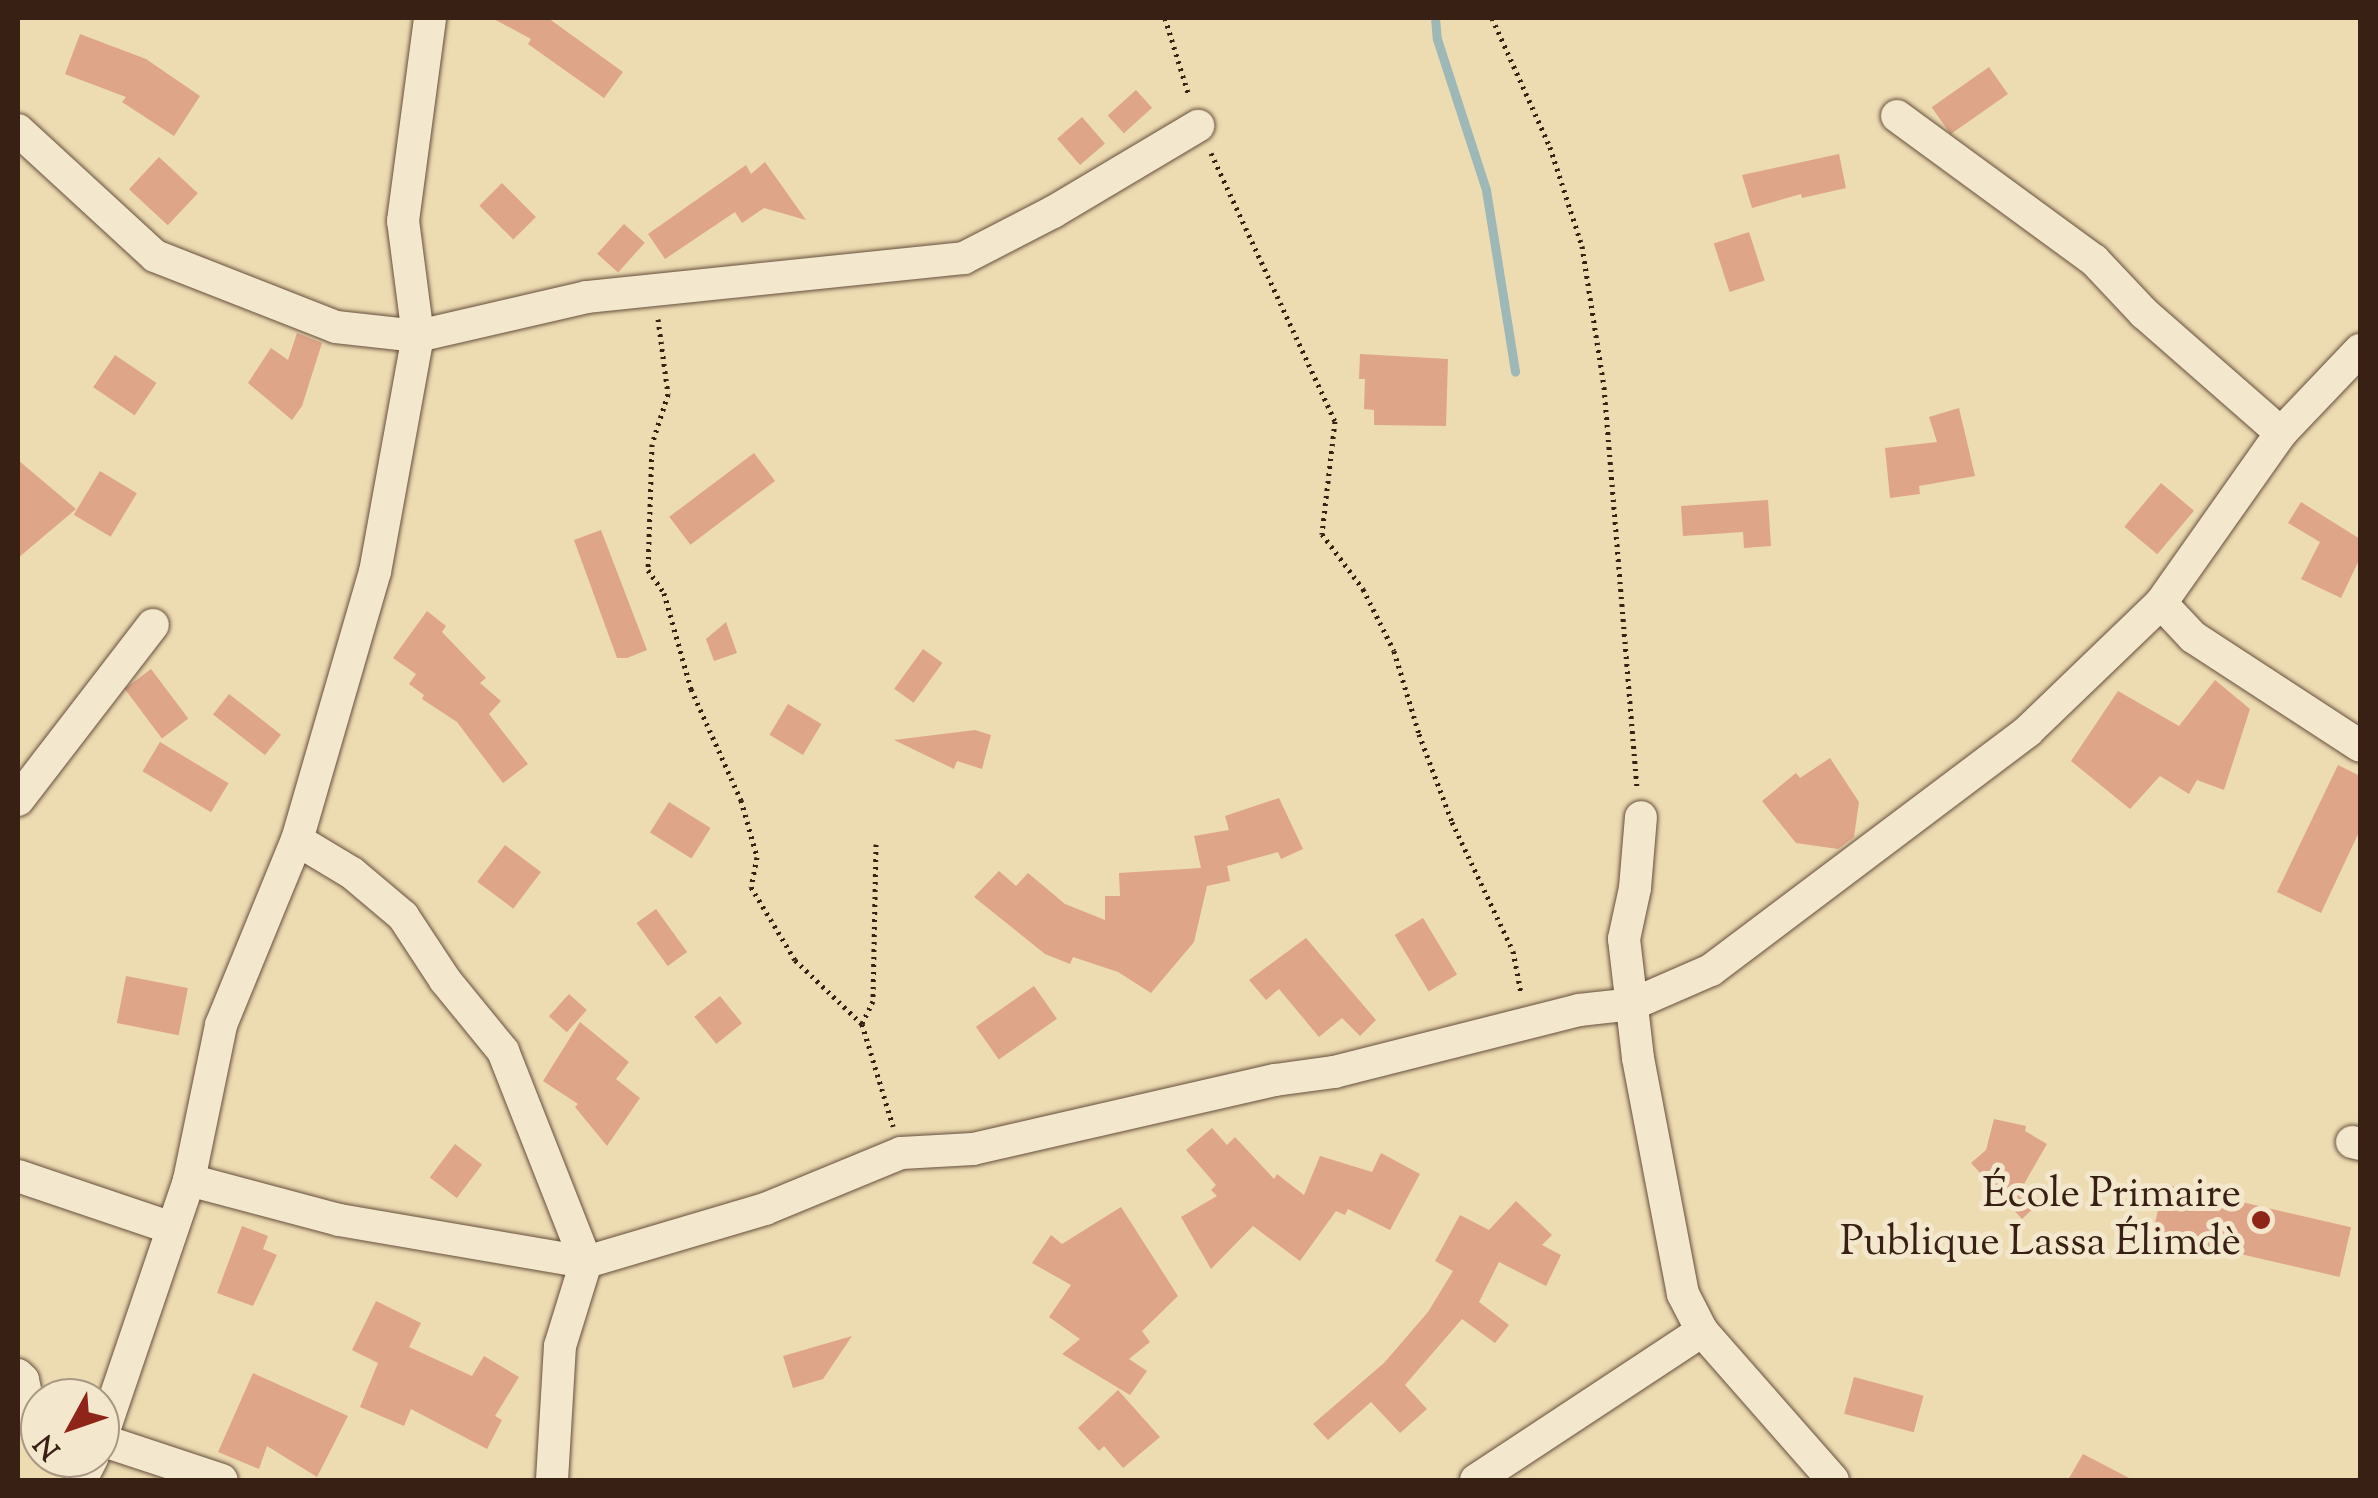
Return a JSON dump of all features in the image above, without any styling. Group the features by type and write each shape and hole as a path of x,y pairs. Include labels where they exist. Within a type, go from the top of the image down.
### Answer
{"street":[{"path":"120,1384 189,1180 221,1025 298,840 375,572 418,336 403,221 430,18"},
{"path":"1897,116 2094,260 2144,313 2281,433"},
{"path":"18,130 155,256 336,327 418,336 586,297 964,258 1054,212 1198,126"},
{"path":"189,1180 340,1220 586,1262 765,1209 901,1153 973,1149 1276,1080 1334,1072 1579,1010 1633,1004 1711,970 2028,730 2161,604 2281,433 2360,350"},
{"path":"2161,604 2192,637 2360,746"},
{"path":"18,800 153,625"},
{"path":"1640,818 1636,888 1624,939 1638,1058 1683,1294 1702,1330 1833,1480"},
{"path":"298,840 352,873 403,916 445,980 504,1052 586,1262 560,1346 552,1480"},
{"path":"18,1176 172,1228"},
{"path":"1476,1480 1702,1330"},
{"path":"18,1375 23,1380 28,1404 18,1417"},
{"path":"120,1447 222,1480"}],"path":[{"path":"1165,18 1198,126 1335,421 1322,534 1363,589 1394,651 1446,805 1513,950 1522,983 1519,1026"},
{"path":"1492,18 1550,147 1582,246 1604,388 1640,818"},
{"path":"654,291 668,394 652,444 648,570 664,592 691,689 742,800 757,857 751,888 795,960 862,1024 901,1153"},
{"path":"862,1024 873,1001 876,844"}],"building":[{"path":"492,18 548,18 623,72 604,98 528,44 531,39"},
{"path":"80,34 146,59 200,96 174,136 122,102 126,97 65,74"},
{"path":"1989,67 2008,94 1951,134 1932,107"},
{"path":"1136,90 1152,108 1124,133 1108,115"},
{"path":"1082,117 1105,143 1080,165 1057,139"},
{"path":"1839,154 1846,188 1802,198 1801,194 1752,208 1742,175"},
{"path":"159,157 198,193 168,225 129,189"},
{"path":"765,162 806,220 764,208 742,223 735,212 665,259 648,234 746,165 751,174"},
{"path":"502,183 536,217 513,240 479,206"},
{"path":"624,224 645,243 618,272 597,254"},
{"path":"1749,232 1765,281 1730,292 1714,243"},
{"path":"297,333 322,343 302,406 292,420 248,383 271,348 288,360"},
{"path":"1360,354 1448,359 1446,426 1374,425 1374,410 1364,409 1365,379 1359,379"},
{"path":"115,355 156,383 135,415 93,387"},
{"path":"1959,408 1975,476 1919,486 1920,494 1890,498 1885,448 1937,442 1929,417"},
{"path":"754,453 775,481 690,545 669,517"},
{"path":"18,460 76,509 18,558"},
{"path":"100,471 137,493 111,537 74,515"},
{"path":"2161,483 2194,511 2157,554 2124,527"},
{"path":"1768,500 1771,546 1744,548 1743,532 1683,536 1681,506"},
{"path":"2301,502 2360,539 2360,558 2341,598 2301,579 2320,542 2288,523"},
{"path":"601,530 647,650 627,658 617,658 574,540"},
{"path":"427,611 446,626 442,632 486,678 480,683 501,701 489,714 528,764 503,783 457,722 422,699 424,695 409,684 416,674 393,658"},
{"path":"726,622 737,653 714,661 706,639"},
{"path":"923,649 942,663 914,703 894,689"},
{"path":"151,669 188,719 162,738 125,689"},
{"path":"2215,680 2250,709 2224,790 2197,780 2189,794 2160,776 2130,809 2071,761 2118,691 2179,726"},
{"path":"229,694 281,735 265,755 213,714"},
{"path":"788,704 821,724 803,755 769,735"},
{"path":"975,730 991,735 982,769 957,761 954,769 894,740"},
{"path":"160,742 229,783 211,812 142,771"},
{"path":"1830,758 1859,802 1854,837 1838,849 1796,843 1762,801 1796,773 1800,778"},
{"path":"2338,765 2360,776 2360,830 2321,913 2277,892"},
{"path":"1279,798 1303,849 1281,859 1278,852 1227,866 1230,881 1207,886 1194,942 1151,993 1118,972 1073,957 1070,964 1045,954 974,897 999,871 1016,886 1028,873 1065,904 1105,920 1105,896 1120,896 1119,873 1201,868 1194,836 1229,830 1225,816"},
{"path":"669,802 711,828 691,858 650,833"},
{"path":"505,845 541,872 513,909 477,882"},
{"path":"656,909 687,952 668,966 637,923"},
{"path":"1423,918 1457,975 1429,992 1395,935"},
{"path":"1306,938 1376,1020 1360,1036 1342,1018 1319,1037 1279,989 1266,1000 1249,980"},
{"path":"126,976 188,988 179,1035 117,1023"},
{"path":"1034,986 1057,1019 999,1059 976,1027"},
{"path":"569,994 587,1010 567,1032 549,1016"},
{"path":"720,996 742,1023 716,1044 694,1017"},
{"path":"580,1022 629,1062 616,1079 640,1098 607,1146 575,1107 578,1104 543,1081"},
{"path":"1994,1119 2026,1126 2025,1131 2047,1144 2024,1184 2040,1202 2022,1219 1971,1163 1986,1150"},
{"path":"1212,1128 1227,1145 1235,1137 1274,1179 1277,1174 1304,1195 1320,1156 1372,1172 1381,1153 1420,1174 1390,1230 1348,1209 1345,1215 1336,1211 1300,1261 1253,1226 1211,1269 1181,1217 1217,1196 1211,1190 1216,1185 1186,1150"},
{"path":"455,1144 482,1164 457,1198 430,1178"},
{"path":"2164,1184 2351,1227 2340,1277 2153,1234"},
{"path":"1516,1201 1552,1235 1542,1245 1561,1255 1546,1286 1499,1262 1479,1302 1509,1325 1495,1343 1462,1319 1405,1385 1427,1409 1400,1433 1371,1402 1328,1440 1313,1424 1384,1363 1428,1312 1453,1271 1435,1261 1460,1215 1489,1230"},
{"path":"1121,1207 1178,1296 1142,1331 1150,1342 1129,1359 1147,1371 1130,1395 1062,1354 1080,1339 1049,1317 1071,1285 1032,1263 1051,1235 1062,1244"},
{"path":"242,1226 268,1236 263,1249 277,1255 253,1306 217,1293"},
{"path":"376,1301 421,1323 409,1347 472,1376 484,1356 519,1377 495,1416 502,1420 487,1449 411,1409 404,1426 360,1407 378,1363 352,1350"},
{"path":"852,1336 823,1379 793,1388 783,1356"},
{"path":"253,1373 348,1416 317,1477 267,1446 259,1469 218,1452"},
{"path":"1854,1377 1924,1396 1914,1432 1844,1414"},
{"path":"1118,1390 1160,1437 1123,1468 1104,1446 1099,1451 1078,1428"},
{"path":"2083,1454 2133,1480 2068,1480"}],"waterway":[{"path":"1435,18 1437,39 1486,190 1515,372"}],"place":[{"name":"École Primaire Publique Lassa Élimdè","path":"2261,1220"}]}
